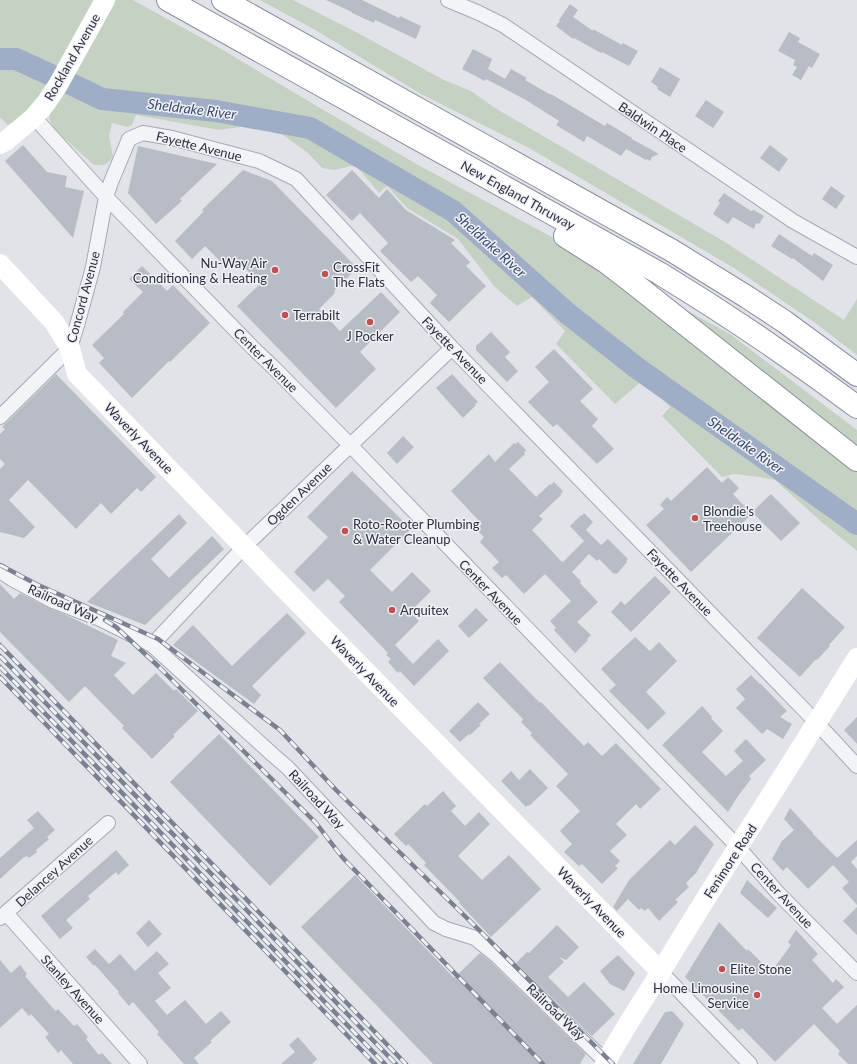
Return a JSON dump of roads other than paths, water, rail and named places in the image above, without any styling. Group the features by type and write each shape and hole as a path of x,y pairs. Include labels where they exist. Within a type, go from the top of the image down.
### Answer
{"highway":[{"name":"New England Thruway","path":"168,0 624,253 696,295 769,343 857,407"},
{"name":"New England Thruway","path":"223,0 671,250 747,297 857,375"},
{"path":"433,147 508,202 606,262 857,460"}],"street":[{"name":"Baldwin Place","path":"448,0 503,25 792,221 857,257"},
{"name":"Rockland Avenue","path":"0,144 34,117 58,85 100,8"},
{"path":"34,117 106,197"},
{"name":"Fayette Avenue","path":"106,197 129,139 143,133 172,138 259,161 296,179 452,348 857,766"},
{"name":"Concord Avenue","path":"0,417 70,348 93,267 106,197"},
{"name":"Center Avenue","path":"106,197 350,445 738,848 778,893 857,973"},
{"name":"Waverly Avenue","path":"0,264 54,322 70,348 77,374 244,547 750,1064"},
{"name":"Ogden Avenue","path":"152,645 244,547 452,348"},
{"name":"Railroad Way","path":"0,571 53,601 100,619 152,645 287,766 434,923 446,929 475,938 491,950 606,1063"},
{"name":"Fenimore Road","path":"606,1063 624,1030 712,888 857,658"},
{"name":"Delancey Avenue","path":"3,916 108,823"},
{"name":"Stanley Avenue","path":"3,916 140,1064"}],"waterway":[{"name":"Sheldrake River","path":"0,59 16,59 51,75"},
{"name":"Sheldrake River","path":"71,84 102,99 216,111 310,128 453,211 567,313 637,368 857,524"}],"railway":[{"path":"0,565 36,584 158,639 280,730 336,790 613,1064"},
{"path":"105,620 116,627 158,666 316,823 342,857 543,1064"},
{"path":"0,645 406,1064"},
{"path":"0,656 396,1064"},
{"path":"0,667 385,1064"},
{"path":"0,677 375,1064"}],"place":[{"name":"Nu-Way Air Conditioning & Heating","path":"275,270"},
{"name":"CrossFit The Flats","path":"325,274"},
{"name":"Terrabilt","path":"285,315"},
{"name":"J Pocker","path":"370,322"},
{"name":"Blondie's Treehouse","path":"695,518"},
{"name":"Roto-Rooter Plumbing & Water Cleanup","path":"345,531"},
{"name":"Arquitex","path":"392,610"},
{"name":"Elite Stone","path":"722,969"},
{"name":"Home Limousine Service","path":"757,995"}]}
